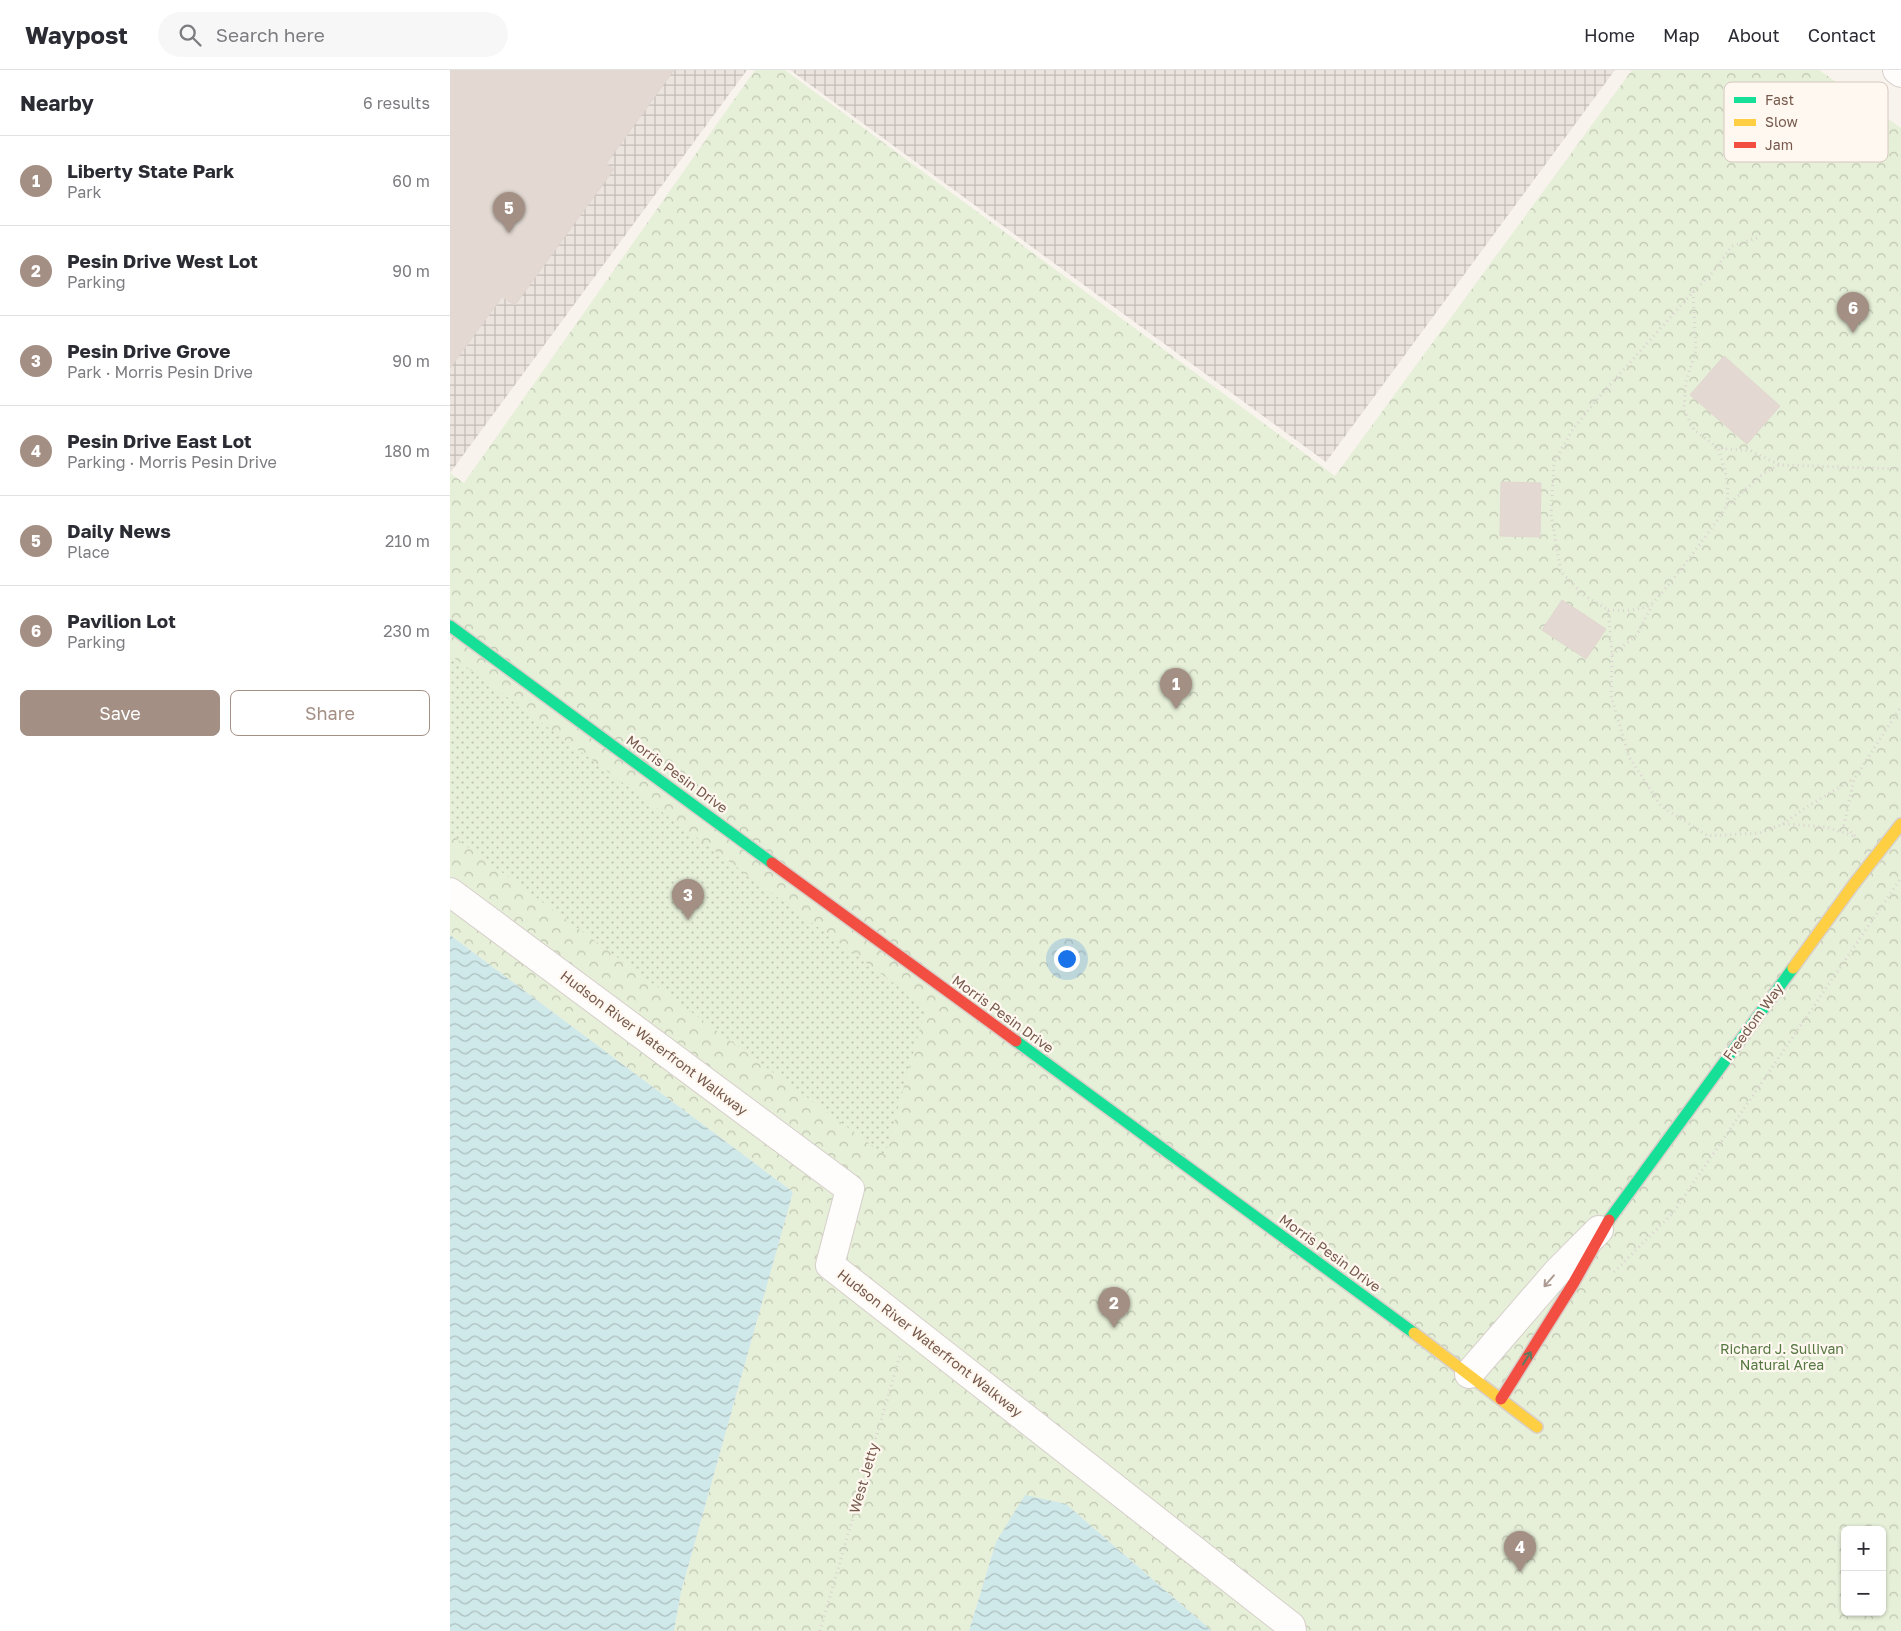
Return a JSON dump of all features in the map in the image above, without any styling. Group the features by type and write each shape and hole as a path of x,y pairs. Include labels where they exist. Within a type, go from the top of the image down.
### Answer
{"street":[{"path":"1897,70 1901,73"},
{"name":"Morris Pesin Drive","path":"450,626 1469,1374 1537,1427"},
{"name":"Freedom Way","path":"1501,1399 1573,1284 1608,1222 1876,854 1901,824"},
{"name":"Hudson River Waterfront Walkway","path":"450,892 850,1189 830,1265 1291,1626 1292,1631"},
{"name":"Freedom Way","path":"1469,1374 1558,1271 1608,1222"}],"path":[{"path":"1652,605 1625,611 1608,610 1584,596 1560,572 1551,514 1554,462 1573,429 1600,396 1713,272 1732,246 1757,238"},
{"path":"1693,292 1696,350 1686,382 1684,410 1694,430 1718,448 1751,451 1780,465 1901,469"},
{"path":"1718,448 1727,474 1727,506"},
{"path":"1612,655 1637,635 1652,605 1727,506 1764,473 1780,465"},
{"path":"1608,610 1612,655 1611,696 1628,757 1661,806 1708,836 1759,833 1783,824 1854,778"},
{"path":"1876,854 1844,825 1854,778 1901,707"},
{"path":"1783,824 1827,827 1855,836"},
{"path":"1613,1273 1673,1213 1901,878"},
{"name":"West Jetty","path":"820,1631 908,1326"}],"shaded area":[{"path":"450,70 747,70 450,473"},
{"path":"790,70 1615,70 1326,462"}],"green space":[{"name":"Richard J. Sullivan Natural Area","path":"755,70 785,70 1335,476 1632,70 1819,70 1836,82 1724,82 1724,162 1888,162 1888,119 1901,128 1901,1631 1212,1631 1066,1504 996,1542 969,1631 674,1631 681,1592 793,1192 450,935 450,473 464,483"},
{"path":"450,655 926,1007 885,1155 450,834"}],"water":[{"path":"450,935 793,1192 681,1592 674,1631 450,1631"},
{"path":"1025,1495 1066,1504 1212,1631 969,1631 996,1542"}],"building":[{"path":"450,70 674,70 606,164 614,169 515,305 502,297 450,368"},
{"path":"1724,356 1780,406 1747,444 1690,395"},
{"path":"1501,482 1541,483 1540,537 1500,536"},
{"path":"1562,600 1606,629 1586,659 1542,630"}],"traffic: fast":[{"path":"450,626 772,863"},
{"path":"1609,1220 1793,968"},
{"path":"1016,1041 1414,1333"}],"traffic: slow":[{"path":"1793,968 1854,884 1901,824"},
{"path":"1414,1333 1537,1427"}],"traffic: jam":[{"path":"772,863 1016,1041"},
{"path":"1501,1399 1573,1284 1609,1220"}],"place":[{"name":"Daily News","path":"509,233"},
{"name":"Pavilion Lot","path":"1853,333"},
{"name":"Liberty State Park","path":"1176,709"},
{"name":"Pesin Drive Grove","path":"688,920"},
{"name":"Pesin Drive West Lot","path":"1114,1328"},
{"name":"Pesin Drive East Lot","path":"1520,1572"}]}
